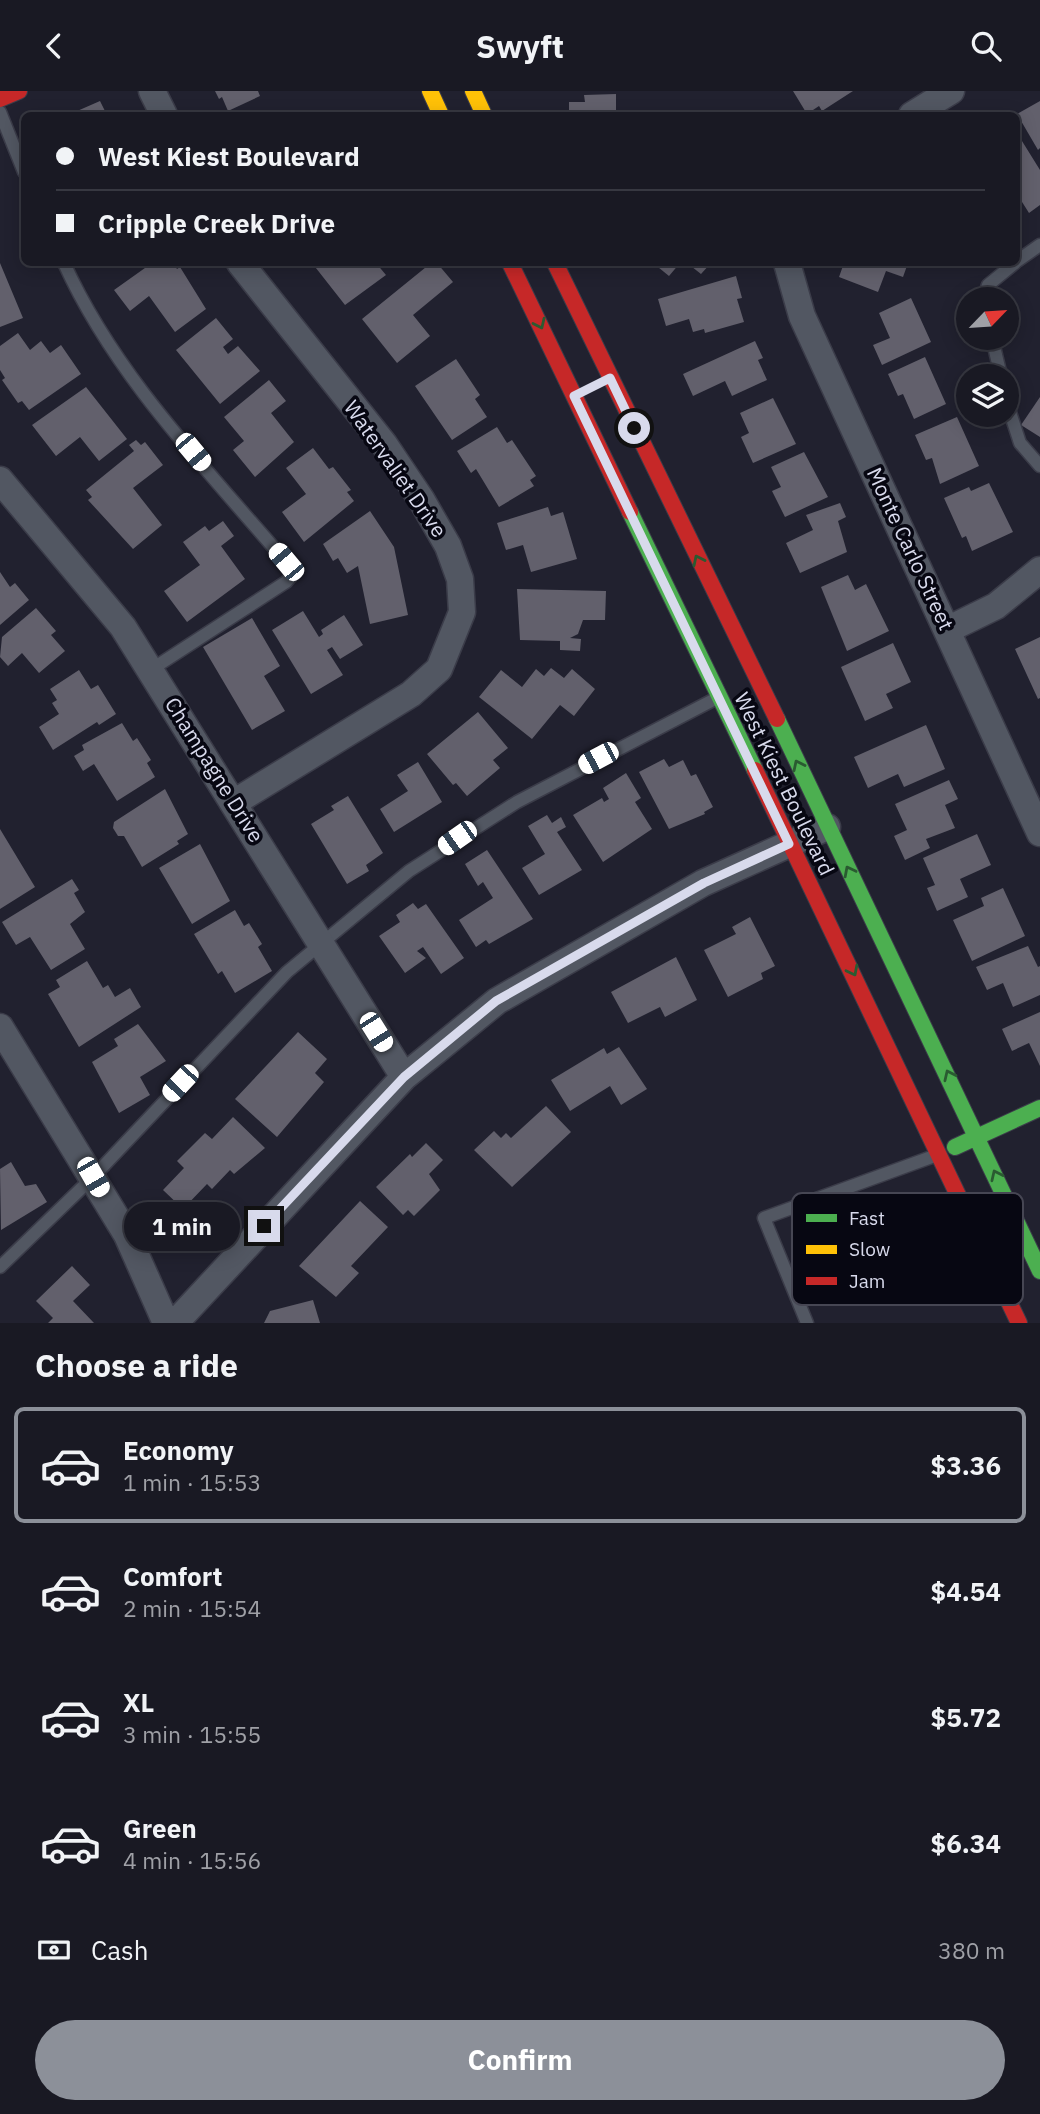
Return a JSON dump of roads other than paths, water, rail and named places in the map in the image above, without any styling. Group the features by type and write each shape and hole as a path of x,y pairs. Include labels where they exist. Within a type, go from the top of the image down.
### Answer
{"main road":[{"path":"0,99 19,91"},
{"path":"429,91 440,112"},
{"path":"473,91 483,112"},
{"name":"West Kiest Boulevard","path":"512,266 592,387 827,827 905,982 1004,1193"},
{"name":"West Kiest Boulevard","path":"556,266 592,387 718,697 959,1193"},
{"path":"941,1153 1040,1108"},
{"name":"West Kiest Boulevard","path":"1023,1234 1040,1271"},
{"name":"West Kiest Boulevard","path":"1011,1305 1019,1323"}],"street":[{"path":"152,91 162,112"},
{"path":"917,112 951,91"},
{"name":"Watervaliet Drive","path":"234,802 411,694 439,669 462,612 460,579 448,546 421,499 384,444 242,266"},
{"name":"Monte Carlo Street","path":"788,266 802,316 1040,833"},
{"name":"Champagne Drive","path":"0,481 123,627 152,669 404,1077"},
{"path":"947,630 996,606 1040,570"},
{"path":"175,1323 404,1077 496,1001 704,883 827,827"},
{"path":"0,1027 127,1235 166,1323"}],"lane":[{"path":"0,112 21,164"},
{"path":"1020,259 1040,246"},
{"path":"66,266 108,345 140,388 286,562 293,574 286,582 152,669"},
{"path":"987,287 1011,266"},
{"path":"1015,427 1020,443 1040,466"},
{"path":"0,1267 93,1177 287,972 409,871 517,802 718,697"},
{"path":"832,1193 941,1153"},
{"path":"792,1208 764,1218 792,1286"},
{"path":"800,1305 807,1323"}]}
